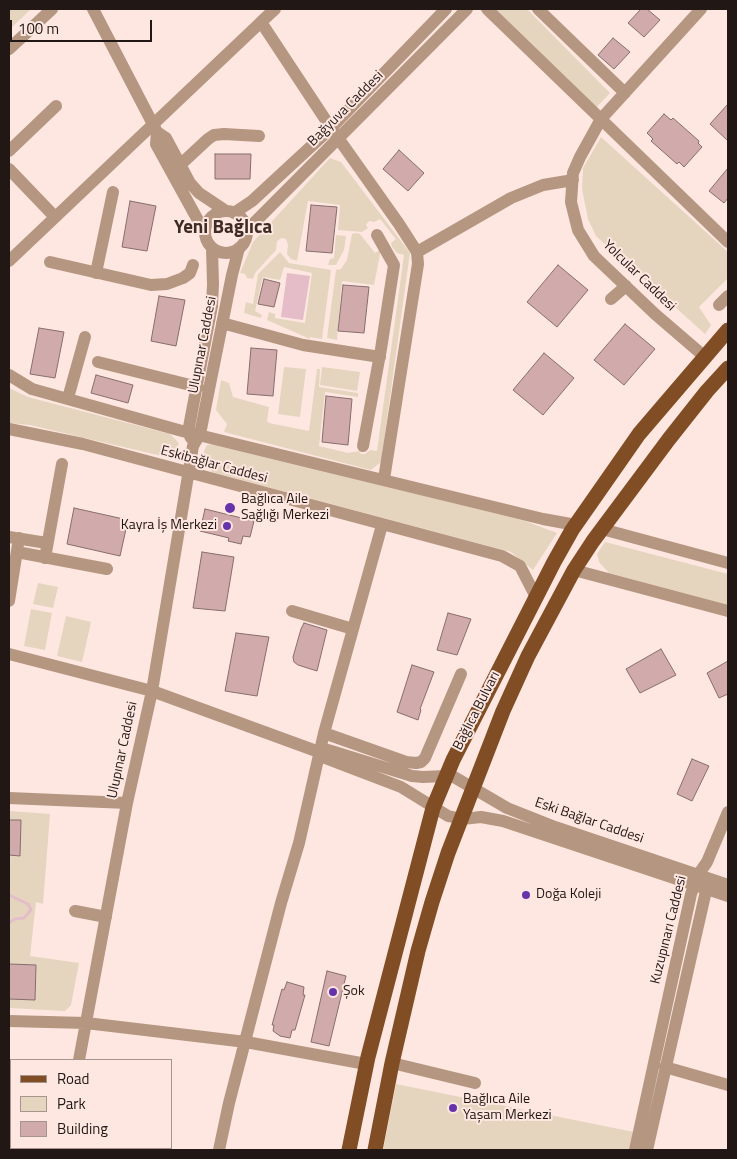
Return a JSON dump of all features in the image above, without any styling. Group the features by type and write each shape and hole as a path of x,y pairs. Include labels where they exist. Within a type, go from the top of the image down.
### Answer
{"main road":[{"name":"Bağlıca Bulvarı","path":"349,1150 366,1064 433,808 445,776 554,562 576,525 639,434 728,330"},
{"name":"Bağlıca Bulvarı","path":"375,1150 392,1063 418,951 432,902 506,703 528,656 574,570 658,454 707,391 728,370"}],"street":[{"path":"9,49 52,9"},
{"path":"50,262 159,285 186,276 190,267 212,252 226,253 239,248 246,237 243,220 199,193 156,144 155,128 93,9"},
{"path":"9,261 55,217 155,128 275,9"},
{"name":"Bağyuva Caddesi","path":"246,230 446,9"},
{"name":"Bağyuva Caddesi","path":"230,212 252,201 334,133 467,9"},
{"path":"487,9 728,242"},
{"path":"538,9 625,93"},
{"name":"Yolcular Caddesi","path":"701,9 601,119 573,173 571,202 578,230 594,256 705,357"},
{"path":"260,22 417,252 418,264 384,479"},
{"path":"9,151 56,106"},
{"path":"179,170 214,135 259,136"},
{"path":"9,169 55,217"},
{"path":"179,170 212,252"},
{"path":"417,252 511,198 543,185 572,180"},
{"path":"96,273 113,192"},
{"path":"205,234 207,222 210,218 215,214 230,212"},
{"path":"363,446 380,357 394,265 377,236"},
{"name":"Ulupınar Caddesi","path":"79,1059 127,803 152,691 194,437 239,248"},
{"name":"Ulupınar Caddesi","path":"194,437 198,387 212,306 212,252"},
{"path":"611,298 626,286"},
{"path":"222,323 303,346 380,357"},
{"path":"68,398 85,337"},
{"path":"98,362 198,387"},
{"path":"9,375 13,379 32,388 194,437 384,479 543,519 576,525"},
{"name":"Eskibağlar Caddesi","path":"9,430 83,444 502,556 520,566 536,598"},
{"path":"45,558 62,464"},
{"path":"219,1150 281,903 299,843 319,752 382,525"},
{"path":"602,529 728,563"},
{"path":"9,601 16,552 14,538 47,543"},
{"path":"16,552 108,569"},
{"path":"574,570 728,611"},
{"path":"292,611 353,629"},
{"path":"9,654 152,691 319,752 325,758 401,787 448,816 462,819 481,816 503,821 701,882 728,896"},
{"path":"324,733 406,762 421,762 461,674"},
{"path":"319,752 328,750 412,776 423,778 445,776"},
{"name":"Eski Bağlar Caddesi","path":"445,776 454,777 474,787 493,801 507,808 555,827 701,882 728,885"},
{"path":"9,798 127,803"},
{"name":"Kuzupınarı Caddesi","path":"635,1150 701,882 707,862 728,812"},
{"name":"Kuzupınarı Caddesi","path":"647,1150 701,882"},
{"path":"75,911 106,917"},
{"path":"9,1021 86,1023 246,1042 366,1064"},
{"path":"392,1063 475,1083"},
{"path":"665,1066 728,1085"}],"green space":[{"path":"9,9 31,9 9,30"},
{"path":"489,9 527,9 610,93 594,110"},
{"path":"601,137 728,252 728,278 699,307 711,325 705,334 596,236 588,219 582,189 583,168"},
{"path":"330,158 341,162 410,253 381,462 371,470 224,432 227,424 216,410 221,380 229,383 233,397 269,407 267,421 269,423 309,431 317,369 320,369 319,387 358,393 358,397 325,392 319,446 348,453 359,451 361,454 365,454 370,450 377,451 404,255 397,253 392,247 391,243 396,239 380,219 374,222 369,221 366,225 368,228 362,232 338,230 340,205 308,201 297,261 291,259 287,254 288,245 286,239 282,238 277,241 276,250 255,273 253,279 247,278 245,274 240,273 253,242"},
{"path":"352,234 360,234 375,253 381,249 374,285 342,281 337,340 327,338 336,270 341,269 347,260"},
{"path":"336,235 346,236 344,250 336,265 328,265 330,259 334,258"},
{"path":"280,252 289,263 331,270 322,339 310,337 310,339 267,320 269,312 275,314 275,318 305,323 312,273 284,267 280,280 263,277 255,311 262,315 261,318 244,313 246,302 253,304 258,274"},
{"path":"284,367 306,369 300,417 278,414"},
{"path":"322,367 360,372 357,391 320,385"},
{"path":"9,388 28,397 170,434 179,443 175,452 166,457 30,425 9,423"},
{"path":"215,444 525,521 557,533 533,570 511,552 212,472 205,463 204,451 207,445"},
{"path":"605,542 728,574 728,605 609,573 599,562 597,554"},
{"path":"38,583 58,587 53,608 33,604"},
{"path":"31,609 52,613 45,650 24,646"},
{"path":"66,616 91,622 82,662 57,656"},
{"path":"9,811 50,814 43,904 36,902 30,956 79,963 71,1005 65,1011 9,1008"},
{"name":"Bağlıca Aile Yaşam Merkezi","path":"396,1084 634,1132 630,1150 383,1150"}],"shaded area":[{"path":"287,273 310,276 303,320 281,317"}],"building":[{"path":"641,9 647,9 660,20 644,37 628,23"},
{"path":"613,38 630,52 614,69 598,55"},
{"path":"728,104 728,141 710,124"},
{"path":"664,114 671,120 673,118 699,141 698,143 702,147 684,167 679,162 677,164 651,141 653,139 647,133"},
{"path":"399,150 424,173 408,191 383,169"},
{"path":"215,154 251,154 250,179 215,179"},
{"path":"728,168 728,198 724,203 709,191"},
{"path":"130,201 156,206 147,251 122,247"},
{"path":"311,205 337,207 332,253 306,251"},
{"path":"558,265 588,290 557,327 527,302"},
{"path":"264,279 280,283 274,307 258,304"},
{"path":"343,285 369,287 364,333 338,331"},
{"path":"159,296 185,300 176,346 151,341"},
{"path":"625,324 655,349 624,385 594,360"},
{"path":"39,328 64,332 55,378 30,374"},
{"path":"251,348 277,350 273,396 247,394"},
{"path":"544,353 574,378 543,415 513,390"},
{"path":"96,375 133,385 128,403 91,393"},
{"path":"326,396 352,399 348,445 322,442"},
{"path":"74,508 128,520 120,556 67,544"},
{"name":"Kayra İş Merkezi","path":"205,509 254,521 250,537 243,536 241,544 228,541 229,538 200,531"},
{"path":"202,552 234,557 225,611 193,608"},
{"path":"448,613 471,619 457,655 437,650"},
{"path":"304,623 327,630 317,671 294,662 293,657"},
{"path":"236,633 269,637 257,696 225,691"},
{"path":"661,649 676,675 640,693 626,669"},
{"path":"728,661 728,694 719,698 707,673"},
{"path":"412,665 434,672 420,709 418,720 397,712"},
{"path":"692,759 709,766 692,801 677,794"},
{"path":"9,820 21,820 20,856 9,855"},
{"path":"9,964 36,965 35,1000 9,999"},
{"path":"327,971 346,976 329,1046 311,1042"},
{"path":"287,982 304,987 303,995 305,995 295,1030 292,1030 290,1038 280,1036 273,1031 274,1025 272,1025 282,989 284,990"}],"waterway":[{"path":"9,895 28,904 31,910 24,918 15,919 9,923"}],"place":[{"name":"Bağlıca Aile Sağlığı Merkezi","path":"230,508"},
{"name":"Kayra İş Merkezi","path":"227,526"},
{"name":"Doğa Koleji","path":"526,895"},
{"name":"Şok","path":"333,992"},
{"name":"Bağlıca Aile Yaşam Merkezi","path":"453,1108"}],"district":[{"name":"Yeni Bağlıca","path":"223,228"}]}
